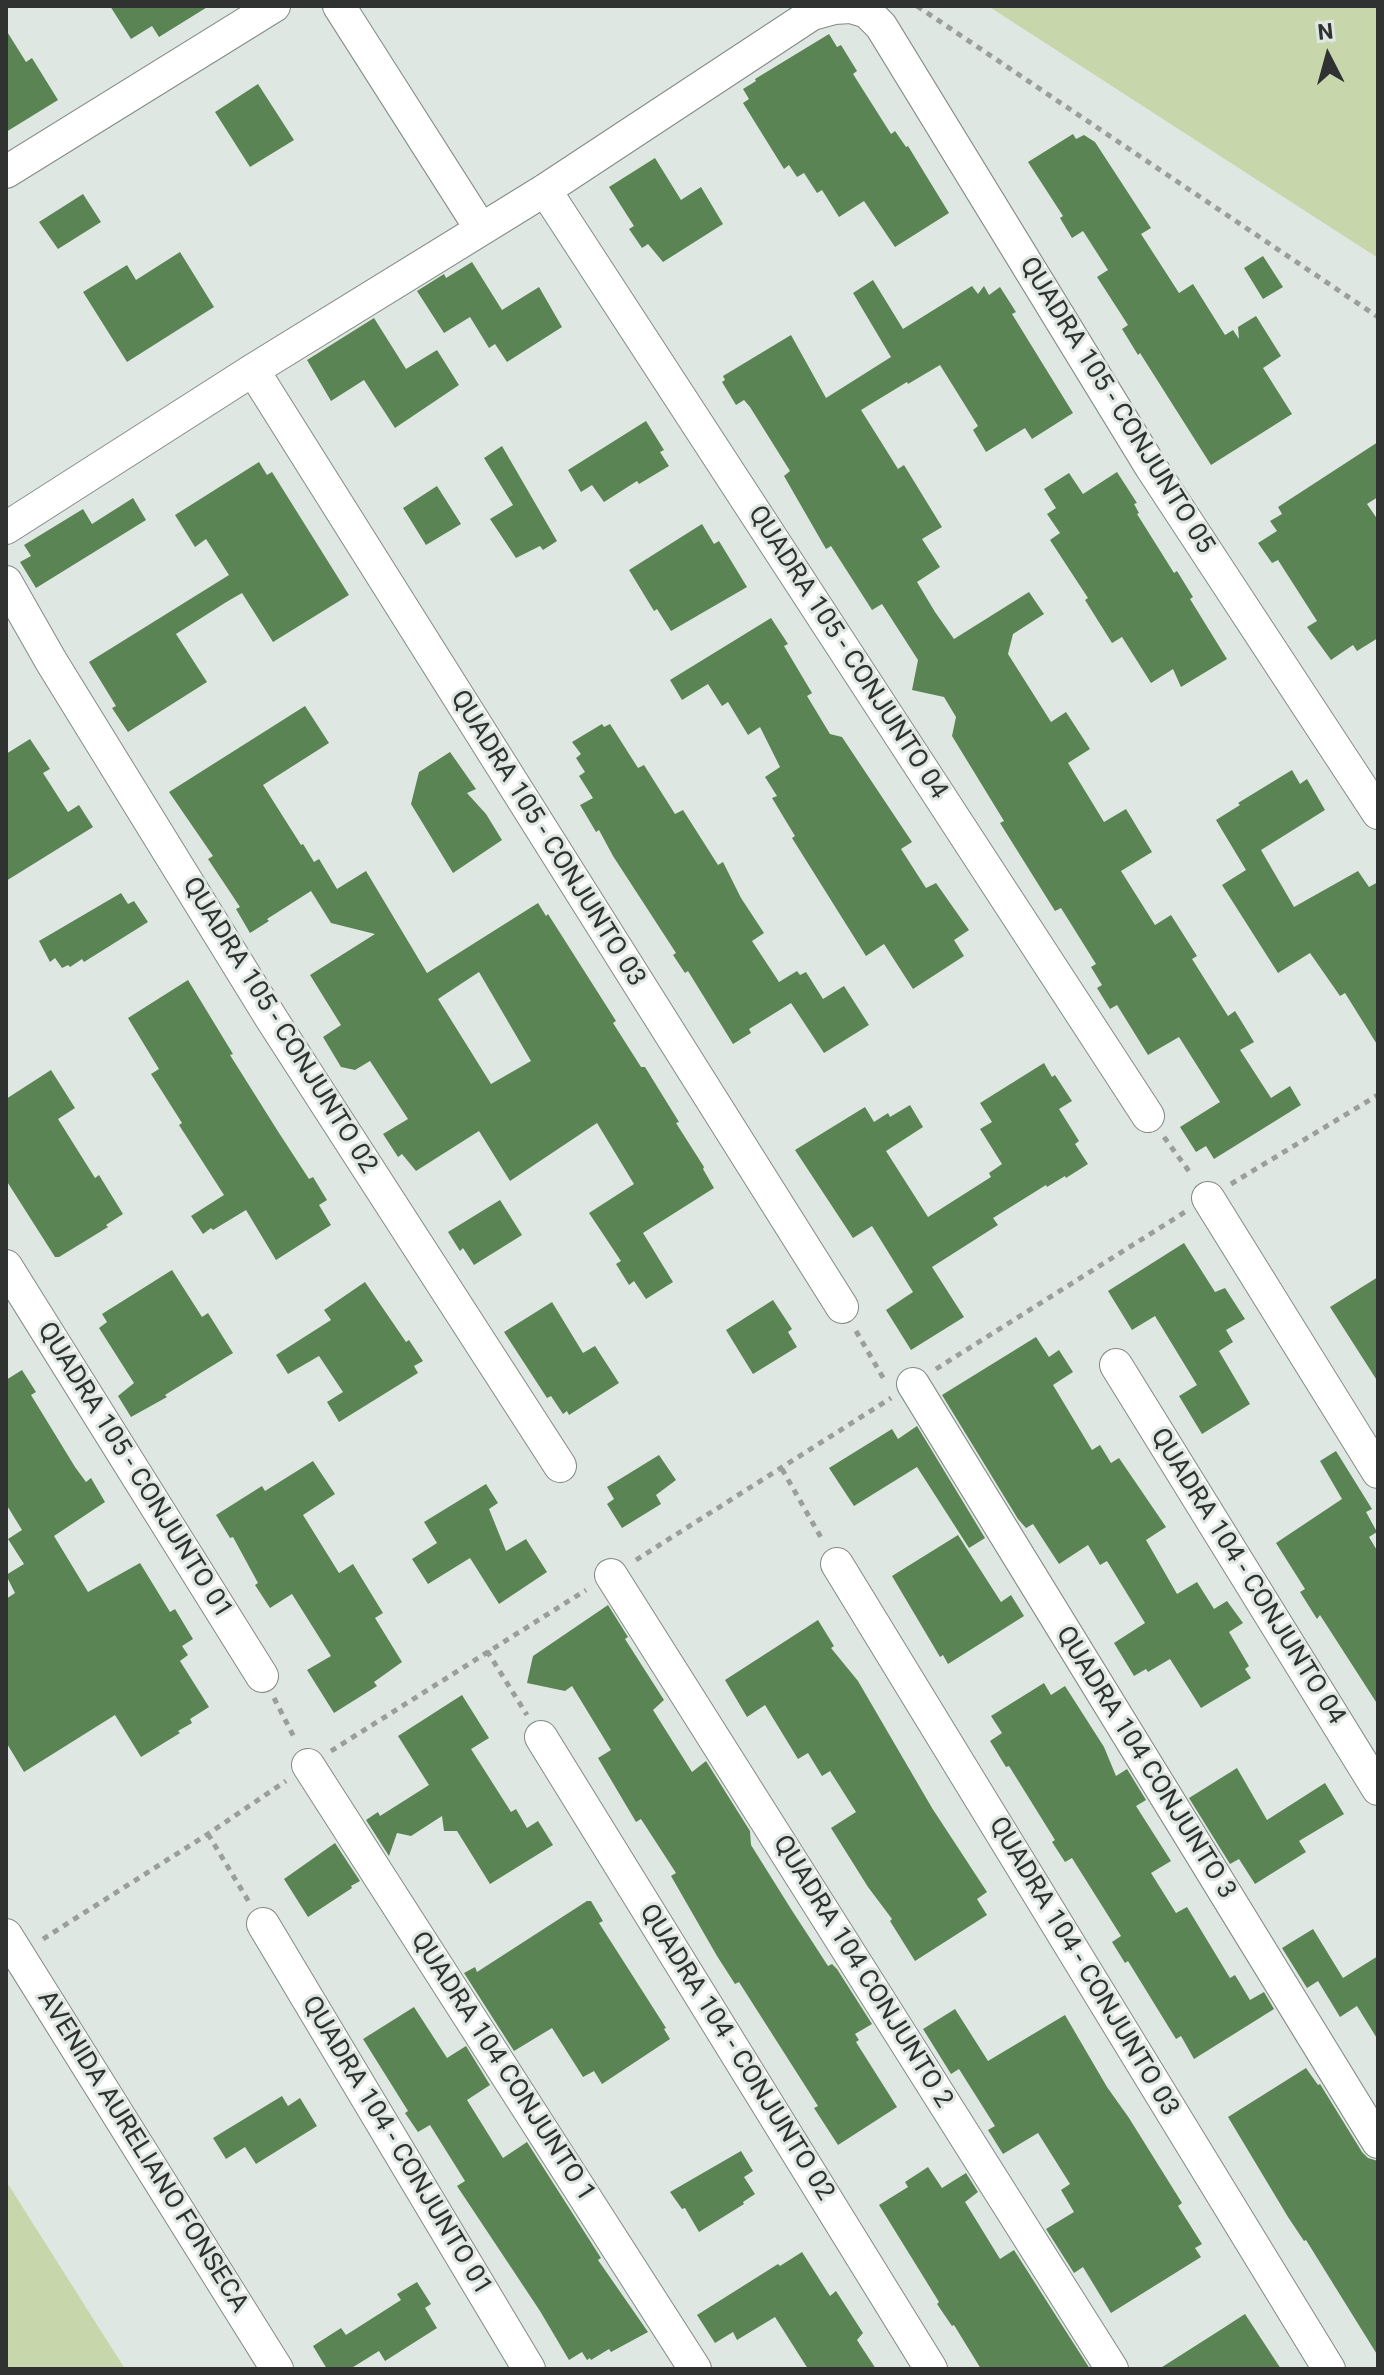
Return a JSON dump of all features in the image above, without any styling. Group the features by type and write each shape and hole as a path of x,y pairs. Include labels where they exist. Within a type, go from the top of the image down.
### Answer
{"street":[{"path":"339,6 481,229"},
{"path":"6,528 253,370 545,190 812,14 851,7"},
{"name":"QUADRA 105 - CONJUNTO 05","path":"851,7 867,12 881,26 1151,467 1378,813"},
{"path":"6,172 264,9"},
{"name":"QUADRA 105 - CONJUNTO 04","path":"545,190 1148,1116"},
{"name":"QUADRA 105 - CONJUNTO 03","path":"253,370 842,1307"},
{"name":"QUADRA 105 - CONJUNTO 02","path":"6,582 51,661 271,1018 560,1466"},
{"path":"1208,1198 1378,1472"},
{"name":"QUADRA 105 - CONJUNTO 01","path":"6,1266 262,1676"},
{"name":"QUADRA 104 - CONJUNTO 04","path":"1116,1365 1378,1789"},
{"name":"QUADRA 104 CONJUNTO 3","path":"900,1383 1378,2142"},
{"name":"QUADRA 104 - CONJUNTO 03","path":"837,1564 1329,2369"},
{"name":"QUADRA 104 CONJUNTO 2","path":"611,1575 1112,2369"},
{"name":"QUADRA 104 - CONJUNTO 02","path":"541,1737 931,2369"},
{"name":"QUADRA 104 CONJUNTO 1","path":"308,1765 695,2369"},
{"name":"QUADRA 104 - CONJUNTO 01","path":"263,1924 529,2369"},
{"name":"AVENIDA AURELIANO FONSECA","path":"6,1935 277,2369"}],"path":[{"path":"917,6 1378,317"},
{"path":"1148,1116 1208,1198 1378,1095"},
{"path":"842,1307 900,1383"},
{"path":"782,1469 837,1564"},
{"path":"487,1651 541,1737"},
{"path":"262,1676 308,1765"},
{"path":"208,1834 263,1924"}],"green space":[{"path":"988,6 1378,6 1378,258"},
{"path":"6,2181 125,2369 6,2369"}],"building":[{"path":"110,6 209,6 159,37 152,26 131,39"},
{"path":"6,30 26,62 32,58 58,100 6,132"},
{"path":"829,34 837,47 841,45 857,71 853,74 891,134 895,131 908,146 949,213 895,247 864,201 839,217 822,190 817,193 804,173 797,177 789,165 784,169 743,103 749,99 743,89 755,79"},
{"path":"258,84 294,140 250,167 215,112"},
{"path":"1073,134 1076,139 1084,135 1095,142 1151,228 1141,234 1179,293 1193,284 1225,335 1233,330 1239,339 1238,327 1256,316 1281,356 1263,368 1292,414 1211,465 1122,329 1128,325 1097,277 1108,270 1083,231 1072,238 1060,218 1063,216 1028,162"},
{"path":"655,158 681,200 701,187 723,224 663,262 648,244 642,248 629,229 634,226 609,187"},
{"path":"83,194 101,222 58,249 39,222"},
{"path":"180,252 214,307 127,362 83,292 127,265 136,280"},
{"path":"1263,256 1283,287 1263,299 1244,268"},
{"path":"472,262 502,310 539,287 562,327 507,362 495,344 489,348 470,317 444,333 417,291 444,274 446,278"},
{"path":"873,280 903,329 972,286 978,294 984,286 989,295 1000,287 1016,312 1012,314 1073,413 1032,439 1025,428 986,452 973,430 978,426 940,365 861,410 898,469 904,465 942,527 922,539 940,567 917,582 935,612 954,639 1029,592 1044,614 1013,634 1008,654 1051,722 1066,712 1090,749 1068,763 1104,822 1126,809 1152,852 1121,871 1155,925 1171,915 1197,956 1192,959 1228,1016 1235,1011 1254,1042 1240,1050 1271,1098 1290,1086 1301,1105 1214,1159 1206,1146 1196,1152 1180,1127 1220,1102 1179,1037 1148,1055 1117,1005 1110,1009 1097,988 1102,985 1091,967 1096,964 1061,908 1055,911 1000,823 1004,821 952,736 956,717 944,697 912,690 918,660 882,604 872,610 831,546 826,549 784,476 790,471 750,407 744,400 736,405 722,382 725,380 723,376 791,335 826,398 891,357 853,293"},
{"path":"374,318 406,369 437,350 459,385 395,428 364,380 331,401 307,360"},
{"path":"646,421 664,450 660,452 669,466 604,502 592,485 581,492 568,470"},
{"path":"1378,442 1378,497 1367,504 1378,520 1378,638 1357,651 1353,645 1331,660 1307,627 1317,621 1278,560 1272,563 1258,543 1277,531 1270,521 1282,514 1278,507"},
{"path":"502,446 557,541 543,550 540,546 516,558 490,519 513,505 484,458"},
{"path":"259,462 267,475 272,472 349,595 273,642 242,593 228,601 176,634 207,682 128,732 89,662 229,575 206,539 195,547 175,515"},
{"path":"1117,472 1137,503 1134,504 1137,514 1174,573 1177,571 1193,597 1190,599 1227,659 1181,687 1173,669 1151,683 1122,637 1112,643 1085,600 1088,598 1050,540 1060,533 1047,514 1056,508 1044,489 1069,473 1083,494"},
{"path":"437,486 461,524 426,545 403,508"},
{"path":"133,498 146,520 36,588 20,562 31,556 24,545 83,509 92,524"},
{"path":"702,524 714,544 719,541 747,587 671,631 657,609 654,611 629,570"},
{"path":"771,618 788,644 784,646 812,693 807,696 830,734 842,737 912,842 901,849 926,888 936,883 969,930 954,940 964,956 913,989 884,944 866,956 792,838 795,836 772,798 777,796 765,777 780,767 760,727 748,735 728,702 722,706 708,684 682,700 670,680"},
{"path":"305,706 329,743 263,785 301,845 314,862 319,859 337,889 366,871 427,973 538,903 546,916 548,914 616,1021 613,1023 679,1122 676,1123 714,1188 643,1233 673,1282 646,1299 634,1281 629,1285 616,1264 621,1261 589,1213 634,1184 597,1123 510,1181 479,1131 416,1171 402,1154 398,1157 383,1134 408,1119 370,1061 355,1070 341,1067 323,1037 341,1025 310,975 375,934 331,923 311,891 250,933 236,909 240,907 208,859 213,856 169,792","holes":["479,972 531,1061 491,1084 438,999"]},
{"path":"602,724 604,727 610,724 638,768 644,765 675,814 683,810 718,865 723,862 741,898 764,933 752,941 779,982 797,971 800,975 806,972 823,999 844,986 869,1025 824,1053 791,1003 749,1029 751,1033 733,1044 688,971 685,973 673,955 676,953 580,805 593,798 579,776 585,772 576,758 581,754 572,742"},
{"path":"30,739 50,769 43,773 68,812 79,805 93,827 6,881 6,754"},
{"path":"450,752 476,789 467,793 486,814 502,840 453,873 411,804 419,772"},
{"path":"1292,770 1300,784 1307,779 1325,810 1261,850 1294,907 1358,871 1369,887 1378,882 1378,1046 1345,993 1340,996 1310,953 1278,973 1222,885 1246,870 1216,820"},
{"path":"121,893 128,904 134,901 148,922 84,962 82,959 62,968 55,958 50,962 39,941"},
{"path":"188,980 279,1133 309,1179 313,1177 327,1200 319,1205 331,1225 276,1260 246,1210 203,1234 191,1216 224,1195 151,1074 159,1069 128,1018"},
{"path":"1044,1063 1072,1101 1059,1109 1079,1141 1075,1144 1088,1164 1066,1178 1046,1185 993,1218 998,1225 932,1267 964,1317 911,1350 886,1310 913,1292 872,1226 853,1238 795,1150 865,1107 874,1122 910,1105 923,1127 886,1151 928,1217 991,1177 989,1173 1002,1164 980,1129 992,1122 980,1103"},
{"path":"51,1070 75,1108 58,1119 95,1178 99,1175 123,1214 106,1225 108,1227 59,1257 55,1257 6,1180 6,1099"},
{"path":"500,1200 522,1235 474,1265 448,1232"},
{"path":"1184,1243 1215,1292 1225,1288 1245,1319 1226,1330 1233,1342 1219,1351 1250,1404 1202,1434 1179,1396 1197,1385 1155,1316 1132,1330 1108,1291"},
{"path":"172,1270 202,1317 208,1313 233,1353 131,1417 118,1396 134,1383 99,1328 107,1322 102,1314"},
{"path":"1378,1277 1378,1382 1330,1307"},
{"path":"365,1282 406,1342 409,1340 423,1361 414,1366 418,1373 339,1422 327,1402 343,1392 319,1356 288,1374 276,1355 331,1320 324,1310"},
{"path":"773,1300 792,1329 788,1332 797,1347 753,1374 726,1330"},
{"path":"552,1302 583,1353 595,1346 619,1383 569,1415 567,1411 563,1414 551,1396 547,1398 504,1332"},
{"path":"1036,1337 1049,1357 1059,1350 1073,1372 1053,1385 1092,1450 1100,1445 1111,1463 1119,1458 1166,1527 1146,1540 1177,1594 1197,1582 1214,1609 1227,1601 1243,1623 1229,1632 1249,1666 1245,1669 1251,1678 1201,1708 1170,1659 1134,1676 1114,1643 1145,1623 1107,1561 1100,1565 1088,1545 1059,1564 1033,1524 1026,1528 1018,1519 942,1395"},
{"path":"22,1370 36,1392 31,1395 75,1467 86,1482 91,1478 105,1502 54,1536 88,1592 140,1563 170,1612 175,1609 193,1639 182,1646 188,1655 180,1661 209,1707 190,1719 192,1723 178,1731 180,1733 141,1757 115,1715 24,1772 6,1742 6,1599 15,1593 6,1575 24,1564 8,1539 22,1530 6,1504 6,1380"},
{"path":"917,1426 985,1538 969,1548 917,1467 854,1506 829,1468 892,1429 898,1439"},
{"path":"1336,1451 1372,1509 1366,1512 1377,1532 1369,1537 1378,1552 1378,1705 1320,1615 1317,1619 1300,1592 1305,1589 1276,1543 1342,1499 1320,1461"},
{"path":"659,1455 676,1480 656,1495 661,1504 622,1528 607,1504 614,1499 607,1487"},
{"path":"313,1461 335,1494 303,1515 339,1573 353,1564 383,1613 375,1618 402,1662 374,1682 377,1686 334,1713 307,1670 331,1656 292,1594 270,1608 255,1585 258,1583 233,1537 230,1538 216,1515 262,1486 265,1491"},
{"path":"486,1484 498,1503 489,1509 506,1551 526,1539 547,1572 499,1604 470,1558 428,1584 412,1559 437,1543 424,1522"},
{"path":"958,1535 1001,1602 1011,1595 1024,1616 948,1664 943,1655 940,1657 892,1576"},
{"path":"608,1605 628,1637 625,1639 664,1700 653,1710 692,1772 706,1761 750,1831 751,1845 791,1909 828,1966 832,1964 837,1969 872,2024 855,2034 859,2040 856,2042 897,2107 838,2145 814,2108 818,2106 739,1982 735,1984 717,1956 671,1876 676,1873 641,1819 636,1822 598,1758 611,1750 572,1686 565,1691 527,1683 533,1656"},
{"path":"818,1620 834,1646 831,1648 858,1681 932,1808 987,1892 977,1899 987,1915 915,1961 890,1921 892,1919 831,1828 856,1812 830,1771 822,1776 808,1753 798,1759 765,1705 747,1717 725,1680"},
{"path":"1044,1683 1051,1695 1065,1686 1104,1747 1116,1776 1127,1769 1146,1800 1136,1806 1171,1861 1151,1873 1176,1913 1187,1907 1230,1978 1235,1975 1250,2000 1264,1992 1274,2009 1194,2059 1181,2036 1176,2039 1128,1961 1125,1963 1112,1942 1121,1936 1072,1858 1065,1862 1052,1842 1055,1840 990,1741 1002,1733 991,1716"},
{"path":"462,1695 489,1738 471,1749 511,1812 516,1809 527,1828 538,1821 553,1845 490,1884 457,1831 444,1831 442,1816 411,1836 397,1833 389,1856 366,1820 378,1812 380,1816 429,1785 398,1736"},
{"path":"1237,1768 1267,1820 1325,1783 1344,1814 1299,1841 1306,1852 1255,1884 1239,1859 1230,1864 1189,1798"},
{"path":"335,1843 360,1881 308,1917 284,1879"},
{"path":"591,1901 603,1921 599,1923 670,2039 602,2084 594,2071 583,2077 552,2028 514,2051 464,1973 475,1967 477,1972"},
{"path":"1313,1929 1343,1978 1378,1956 1378,2040 1357,2006 1340,2017 1318,1981 1307,1988 1282,1948"},
{"path":"414,2007 447,2058 466,2046 490,2085 467,2100 503,2158 527,2142 601,2258 598,2260 648,2332 591,2360 587,2360 582,2352 569,2360 457,2186 465,2181 430,2125 418,2132 363,2039"},
{"path":"955,2009 988,2061 1065,2015 1182,2203 1178,2206 1202,2244 1195,2248 1201,2257 1111,2313 1083,2267 1074,2273 1046,2229 1074,2212 1061,2190 1070,2184 1038,2133 1003,2154 988,2130 995,2126 959,2069 951,2074 923,2029"},
{"path":"1306,2068 1320,2084 1362,2152 1378,2161 1378,2356 1228,2117"},
{"path":"282,2096 288,2106 300,2098 317,2126 256,2164 245,2147 226,2159 213,2138"},
{"path":"741,2151 753,2171 744,2177 755,2194 699,2232 685,2208 682,2209 670,2192"},
{"path":"928,2167 942,2188 966,2173 978,2192 965,2202 1000,2259 1014,2250 1090,2369 981,2369 937,2304 939,2302 879,2205 908,2187 905,2182"},
{"path":"802,2252 830,2296 836,2291 863,2333 857,2340 876,2369 808,2369 775,2317 737,2340 733,2332 715,2343 697,2315"},
{"path":"417,2282 431,2304 425,2308 437,2328 385,2361 379,2351 350,2369 327,2369 313,2346 341,2328 346,2335 401,2300 397,2294"},
{"path":"1245,2314 1281,2369 1159,2369 1225,2327"}]}
